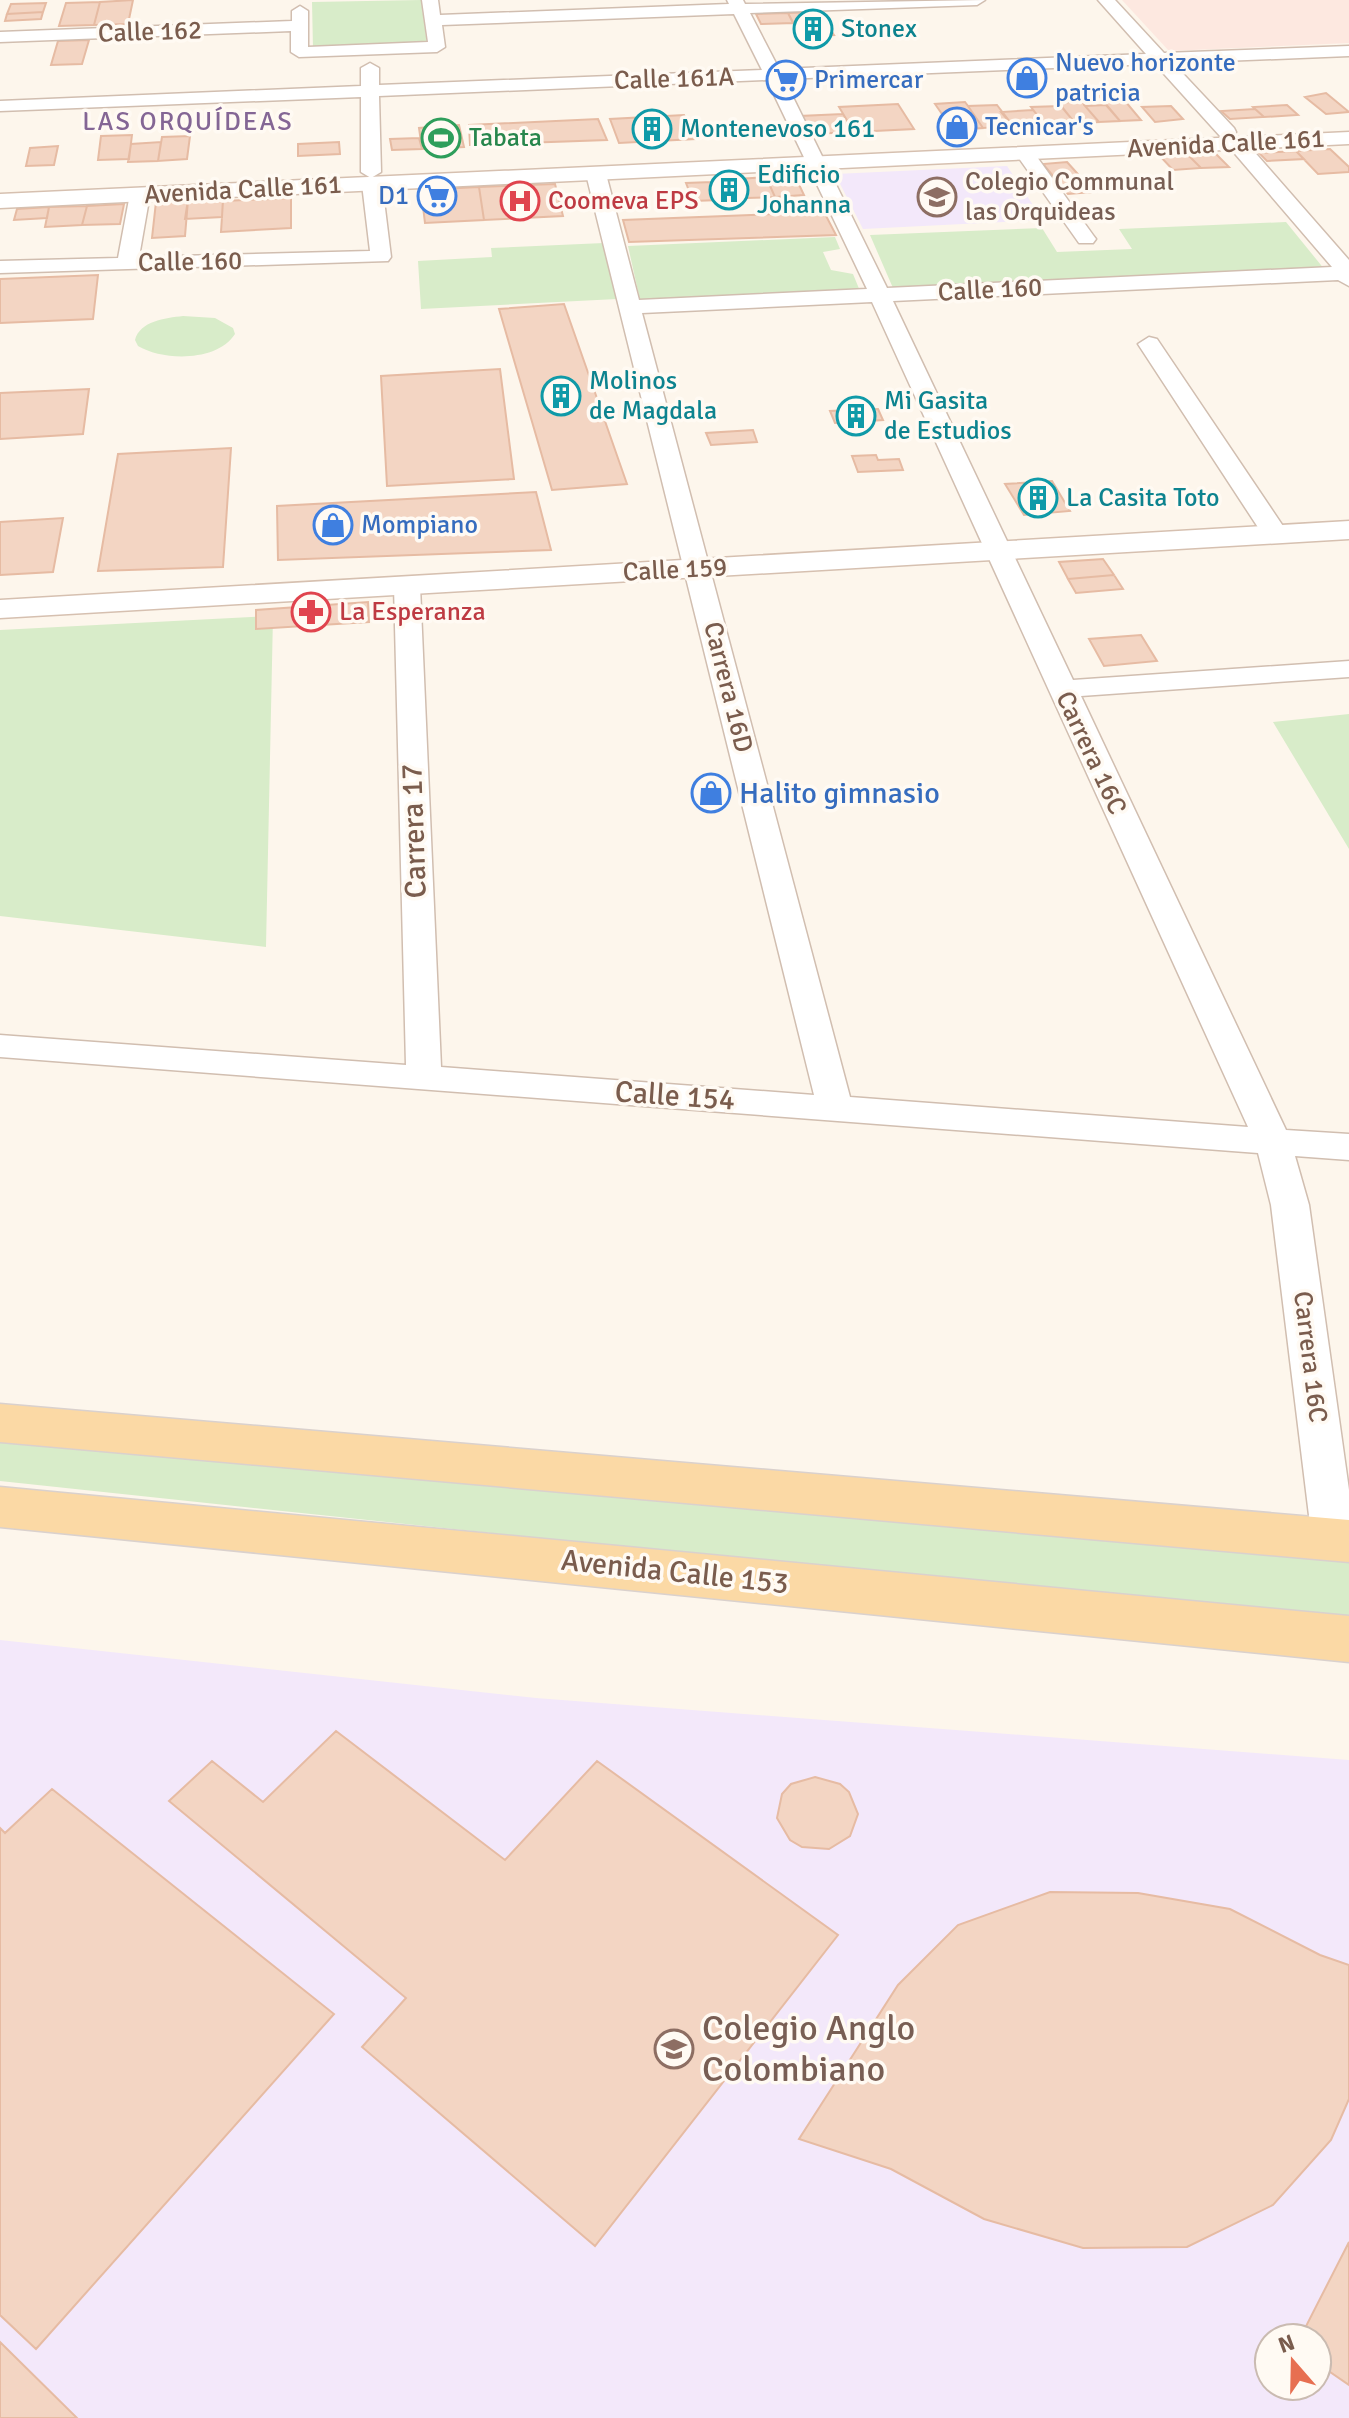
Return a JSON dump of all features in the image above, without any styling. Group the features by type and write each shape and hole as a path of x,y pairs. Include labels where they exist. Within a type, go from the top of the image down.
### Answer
{"main road":[{"name":"Avenida Calle 161","path":"0,188 596,174 817,159 1025,154 1349,126"},
{"name":"Avenida Calle 161","path":"0,201 372,178 1232,138 1349,138"},
{"name":"Calle 159","path":"0,609 1349,530"},
{"path":"0,1423 1342,1540"},
{"name":"Avenida Calle 153","path":"0,1507 1349,1639"}],"street":[{"path":"301,0 299,52 437,47 430,0"},
{"path":"433,20 738,5 977,0"},
{"path":"1106,0 1232,138 1340,262 1348,276"},
{"name":"Carrera 16C","path":"738,5 817,159 1273,1141 1290,1205 1342,1540"},
{"name":"Calle 162","path":"0,37 300,26"},
{"path":"369,49 372,178"},
{"name":"Calle 161A","path":"0,106 1349,51"},
{"path":"1025,154 1086,239"},
{"name":"Carrera 16D","path":"596,174 835,1108"},
{"name":"Calle 160","path":"0,267 381,257 372,178"},
{"path":"127,264 140,194"},
{"name":"Calle 160","path":"630,307 1348,276"},
{"path":"1149,344 1276,535"},
{"name":"Carrera 17","path":"407,586 424,1077"},
{"path":"1062,689 1349,669"},
{"name":"Calle 154","path":"0,1046 1349,1147"}],"shaded area":[{"path":"1122,0 1349,0 1349,43 1169,51"},
{"name":"Colegio Communal las Orquideas","path":"1007,166 1043,220 863,229 835,174"},
{"name":"Colegio Anglo Colombiano","path":"0,1640 536,1698 1349,1760 1349,2418 0,2418"}],"green space":[{"path":"421,0 427,44 313,49 312,2"},
{"path":"1286,222 1325,270 893,288 870,235 1042,228 1057,252 1132,249 1119,229"},
{"path":"835,237 840,249 823,252 831,270 853,274 860,291 640,300 628,246"},
{"path":"604,243 617,299 421,309 418,261 492,257 491,248"},
{"path":"183,316 215,318 233,328 235,334 216,350 189,356 161,354 138,346 135,340 148,325 161,319"},
{"path":"273,616 266,947 0,916 0,630"},
{"path":"1349,714 1349,849 1273,722"},
{"path":"0,1440 1349,1561 1349,1624 0,1481"}],"building":[{"path":"133,0 128,24 94,25 100,2"},
{"path":"100,2 94,25 59,26 66,3"},
{"path":"46,3 43,12 7,14 11,4"},
{"path":"43,12 41,19 5,21 7,14"},
{"name":"Stonex","path":"819,12 834,35 801,37 788,13"},
{"path":"788,13 793,23 761,24 756,14"},
{"path":"89,40 82,64 51,65 58,41"},
{"path":"1326,93 1349,112 1326,114 1305,97"},
{"path":"1120,95 1141,120 1120,121 1099,96"},
{"path":"1082,101 1099,122 1075,123 1059,103"},
{"path":"965,102 983,128 953,130 935,104"},
{"path":"898,104 914,129 854,132 839,107"},
{"path":"997,105 1013,126 983,128 968,106"},
{"path":"1106,105 1120,121 1099,122 1085,106"},
{"path":"1287,105 1298,115 1264,117 1253,107"},
{"path":"1061,106 1075,123 1045,125 1031,107"},
{"path":"1171,106 1183,119 1155,122 1142,107"},
{"path":"1255,109 1264,117 1230,119 1221,111"},
{"path":"1033,110 1045,125 1013,126 1001,112"},
{"path":"843,114 854,132 810,134 800,116"},
{"name":"Montenevoso 161","path":"684,115 695,139 619,143 610,119"},
{"path":"598,119 607,140 470,145 469,125"},
{"name":"Tabata","path":"459,125 464,147 422,149 419,128"},
{"path":"754,126 759,136 723,138 718,128"},
{"path":"132,135 129,159 98,160 101,136"},
{"path":"190,136 187,159 158,161 162,137"},
{"path":"419,138 422,149 392,150 390,139"},
{"path":"161,142 158,161 128,162 131,144"},
{"path":"339,142 340,154 298,156 298,144"},
{"path":"58,146 54,165 26,166 30,148"},
{"path":"1330,149 1349,167 1349,172 1318,174 1296,151"},
{"path":"1296,151 1304,159 1267,161 1259,153"},
{"path":"1215,153 1229,167 1201,168 1187,154"},
{"path":"1187,154 1201,168 1173,170 1160,156"},
{"path":"1067,162 1094,192 1068,194 1043,164"},
{"path":"795,176 804,195 775,197 766,177"},
{"path":"766,177 775,197 747,198 738,179"},
{"name":"Edificio Johanna","path":"739,181 747,198 719,200 712,182"},
{"path":"712,182 719,200 693,201 686,183"},
{"name":"Coomeva EPS","path":"555,184 563,216 484,220 479,187"},
{"path":"479,187 484,220 425,223 421,190"},
{"path":"223,198 222,217 185,219 188,200"},
{"path":"291,198 291,228 221,232 223,201"},
{"path":"188,200 185,236 152,238 156,202"},
{"path":"124,204 120,224 82,225 87,206"},
{"path":"87,206 82,225 45,227 49,207"},
{"path":"49,207 47,218 14,220 17,209"},
{"path":"824,212 836,235 629,242 623,220"},
{"path":"98,275 93,319 0,323 0,279"},
{"name":"Molinos de Magdala","path":"564,304 627,484 552,490 499,309"},
{"path":"500,369 514,479 387,486 381,376"},
{"path":"89,389 83,434 0,439 0,393"},
{"name":"Mi Gasita de Estudios","path":"878,409 883,420 835,423 830,411"},
{"path":"753,430 757,442 711,445 706,433"},
{"path":"231,448 223,567 98,571 118,454"},
{"path":"876,455 878,460 899,459 903,470 858,472 852,456"},
{"name":"La Casita Toto","path":"1052,481 1070,511 1024,515 1005,484"},
{"path":"536,492 551,550 278,560 277,506"},
{"path":"63,518 53,572 0,575 0,522"},
{"path":"1103,559 1114,575 1068,579 1059,562"},
{"path":"1114,575 1123,589 1076,593 1068,579"},
{"path":"368,602 369,622 256,629 256,610"},
{"path":"1141,635 1157,661 1104,666 1089,639"},
{"path":"336,1731 505,1860 597,1761 838,1935 595,2246 362,2047 406,1998 169,1801 212,1761 263,1802"},
{"path":"815,1777 840,1784 849,1792 858,1814 850,1836 829,1849 802,1847 790,1840 777,1818 782,1794 791,1784"},
{"path":"52,1789 334,2014 36,2349 0,2315 0,1828 5,1833"},
{"path":"1050,1892 1138,1893 1230,1909 1320,1955 1349,1965 1349,2099 1331,2140 1273,2205 1187,2247 1083,2248 984,2219 891,2169 799,2139 898,1985 958,1925"},
{"path":"1349,2242 1349,2385 1333,2374 1333,2322 1308,2322"},
{"path":"0,2342 77,2418 0,2418"}],"place":[{"name":"Stonex","path":"813,29"},
{"name":"Nuevo horizonte patricia","path":"1027,78"},
{"name":"Primercar","path":"786,80"},
{"name":"Tecnicar's","path":"957,127"},
{"name":"Montenevoso 161","path":"652,129"},
{"name":"Tabata","path":"441,138"},
{"name":"Edificio Johanna","path":"729,190"},
{"name":"D1","path":"437,196"},
{"name":"Colegio Communal las Orquideas","path":"937,197"},
{"name":"Coomeva EPS","path":"520,201"},
{"name":"Molinos de Magdala","path":"561,396"},
{"name":"Mi Gasita de Estudios","path":"856,416"},
{"name":"La Casita Toto","path":"1038,498"},
{"name":"Mompiano","path":"333,525"},
{"name":"La Esperanza","path":"311,612"},
{"name":"Halito gimnasio","path":"711,793"},
{"name":"Colegio Anglo Colombiano","path":"674,2049"}],"district":[{"name":"LAS ORQUÍDEAS","path":"188,122"}]}
